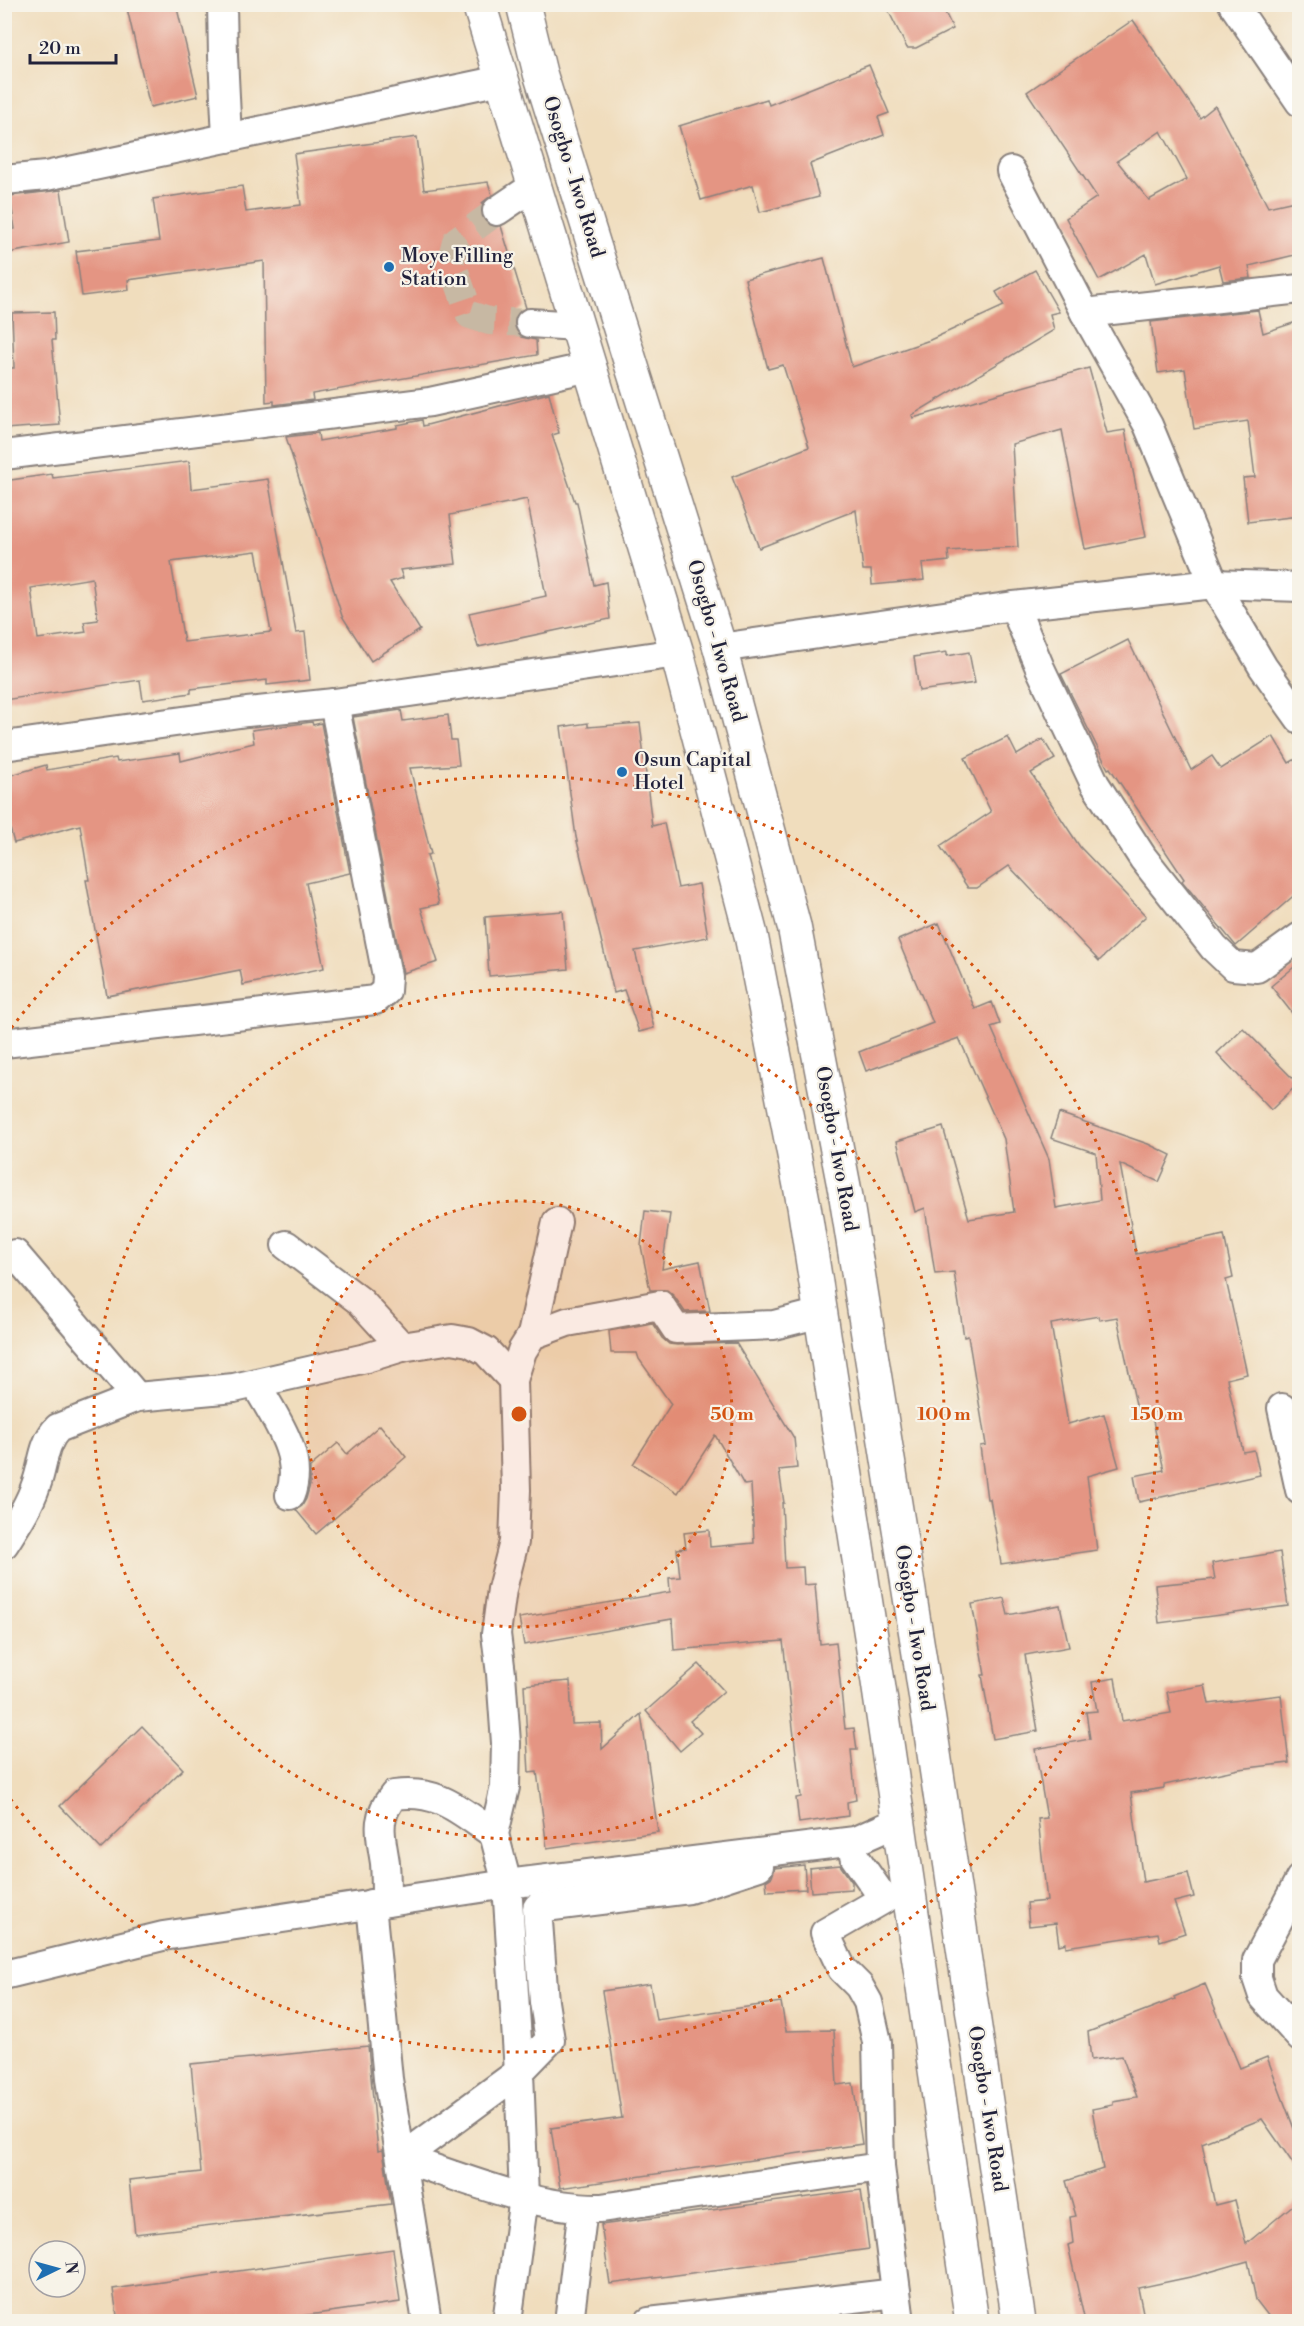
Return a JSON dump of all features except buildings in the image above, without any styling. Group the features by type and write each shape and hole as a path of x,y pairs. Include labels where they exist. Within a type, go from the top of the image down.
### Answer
{"main road":[{"name":"Osogbo - Iwo Road","path":"479,4 677,654 752,934 804,1206 970,2308"},
{"name":"Osogbo - Iwo Road","path":"523,4 540,73 720,648 794,926 846,1197 923,1683 1016,2306"},
{"path":"970,2308 1016,2306"}],"street":[{"path":"222,4 222,56 227,138"},
{"path":"1233,4 1299,102"},
{"path":"4,180 46,176 501,81"},
{"path":"1011,171 1085,313 1148,425 1214,584 1263,667 1299,719"},
{"path":"497,211 534,186"},
{"path":"1085,313 1299,289"},
{"path":"530,323 577,326"},
{"path":"4,455 430,402 590,367"},
{"path":"720,648 1014,606 1214,584 1299,586"},
{"path":"1014,606 1040,668 1095,784 1143,858 1214,948 1233,966 1257,968 1299,937"},
{"path":"4,746 247,712 334,703 677,654"},
{"path":"4,1043 210,1021 375,1000 386,991 387,976 334,703"},
{"path":"507,2322 524,2197 507,1884 494,1834 505,1787 506,1743 496,1634 502,1590 514,1542 516,1490 513,1380 527,1343 557,1222"},
{"path":"286,1245 360,1301 402,1347"},
{"path":"15,1254 137,1397"},
{"path":"486,1351 527,1343 567,1322 660,1305 676,1329 774,1325 821,1314"},
{"path":"4,1544 25,1510 37,1484 44,1450 50,1436 58,1428 137,1397 256,1384 366,1358 402,1347 452,1339 469,1342 486,1351 513,1380"},
{"path":"256,1384 292,1454 296,1472 290,1495"},
{"path":"1282,1408 1299,1490"},
{"path":"427,2322 388,2079 378,1903 385,1866 379,1831 383,1808 394,1795 413,1793 444,1800 494,1834"},
{"path":"402,2158 519,2072 550,2040 544,2002 537,1908 689,1889 775,1860 854,1849 898,1822"},
{"path":"4,1975 163,1936 378,1903 507,1884 854,1849"},
{"path":"854,1849 884,1899 825,1934 842,1969 859,1986 867,2002 877,2042 880,2167 900,2322"},
{"path":"1299,1879 1257,1960 1257,1978 1263,1996 1299,2037"},
{"path":"402,2158 524,2197 583,2208 602,2208 880,2167"},
{"path":"569,2322 583,2208"},
{"path":"649,2322 896,2294"}],"tunnel":[{"path":"497,211 456,241 451,260 470,315 489,321 530,323"}],"place":[{"name":"Moye Filling Station","path":"389,267"},
{"name":"Osun Capital Hotel","path":"622,772"}]}
